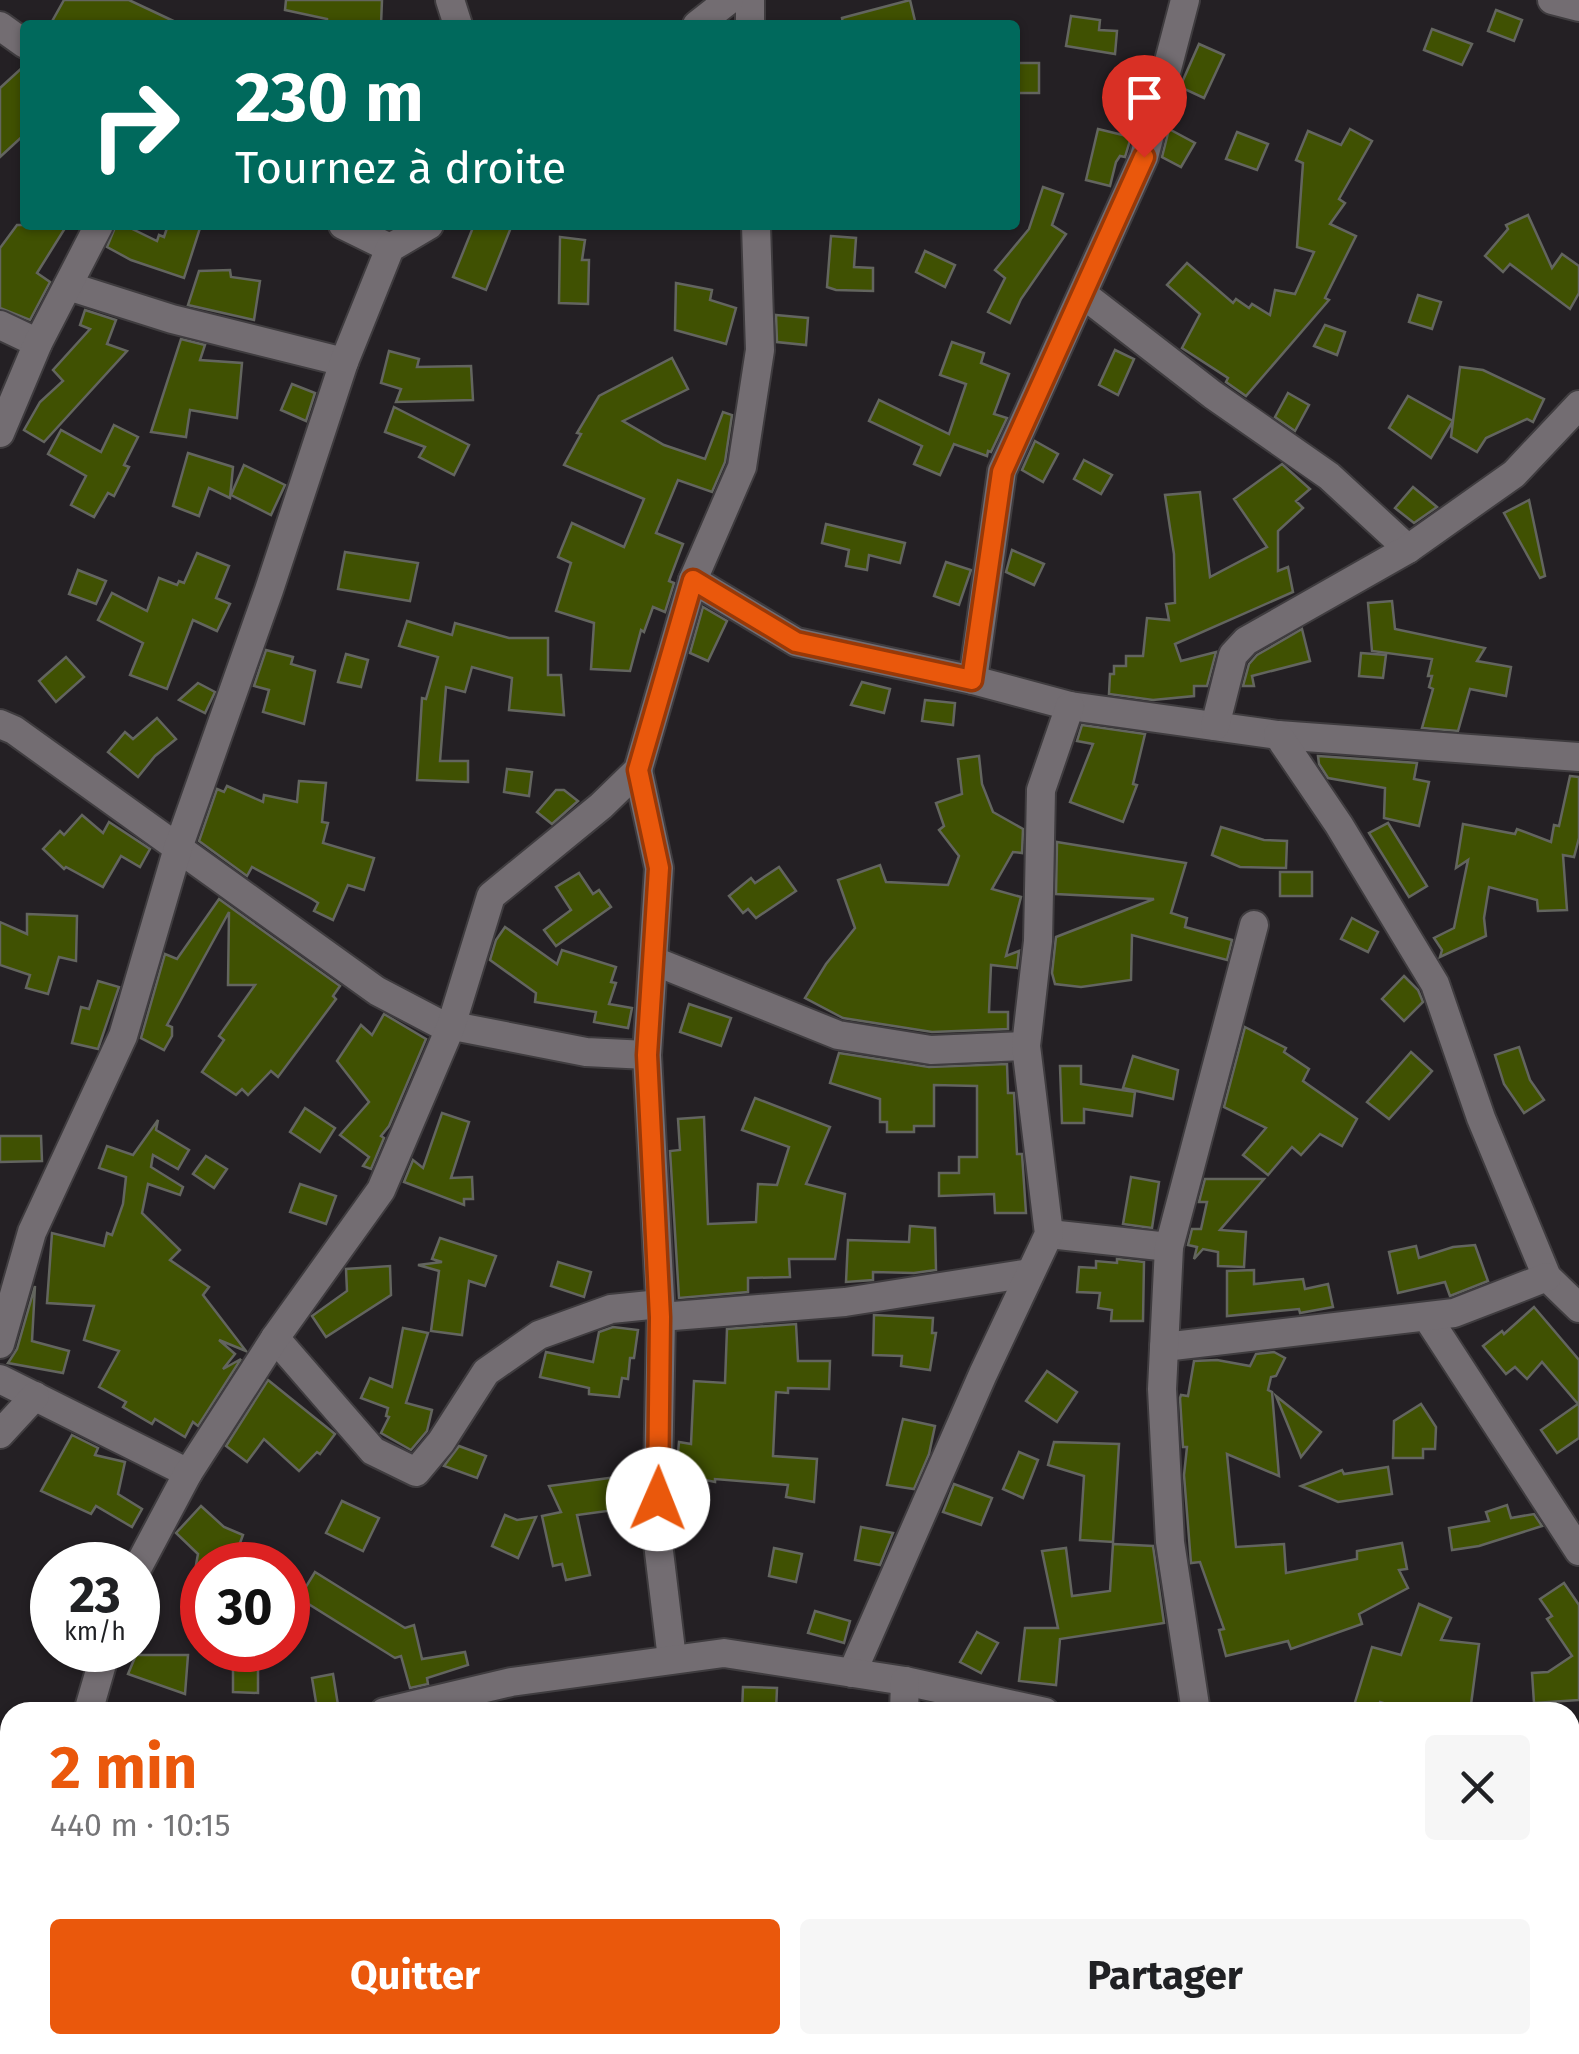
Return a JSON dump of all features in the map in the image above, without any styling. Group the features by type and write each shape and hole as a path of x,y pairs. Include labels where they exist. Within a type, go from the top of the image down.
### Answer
{"street":[{"path":"703,20 728,0"},
{"path":"972,680 1002,472 1144,157 1185,0"},
{"path":"1552,0 1579,8"},
{"path":"0,433 38,343 96,230"},
{"path":"353,230 390,248"},
{"path":"0,1344 32,1232 123,1036 178,848 270,590 344,362 390,248 420,230"},
{"path":"672,1659 657,1535 660,1311 647,1055 659,868 638,770 693,580 742,467 760,350 756,230"},
{"path":"68,286 172,319 344,362"},
{"path":"1084,295 1213,396 1329,476 1408,549"},
{"path":"0,325 38,343"},
{"path":"1214,726 1233,655 1246,641 1408,549 1514,474 1579,406"},
{"path":"693,580 796,642 972,680 1070,706 1278,735 1579,757"},
{"path":"852,1672 1048,1234 1026,1046 1038,941 1041,790 1070,706"},
{"path":"0,724 92,784 378,990 438,1023 586,1052 647,1055"},
{"path":"1278,735 1340,825 1435,984 1481,1118 1547,1277 1579,1308"},
{"path":"151,1542 188,1473 275,1338 380,1190 451,1026 491,896 601,806 638,770"},
{"path":"1194,1702 1170,1542 1162,1389 1169,1248 1254,925"},
{"path":"654,960 838,1035 932,1050 1026,1046"},
{"path":"1048,1234 1169,1248"},
{"path":"275,1338 373,1451 416,1472 486,1372 539,1335 611,1309 660,1311 845,1302 1030,1273"},
{"path":"1164,1346 1454,1313 1547,1277"},
{"path":"1427,1316 1579,1552"},
{"path":"0,1379 188,1473"},
{"path":"0,1434 35,1396"},
{"path":"426,1702 510,1682 724,1652 905,1681 1000,1702"},
{"path":"91,1702 100,1672"},
{"path":"904,1702 905,1681"}],"building":[{"path":"64,0 129,0 171,20 53,20"},
{"path":"286,0 382,0 381,20 327,20 285,10"},
{"path":"910,0 915,20 842,20"},
{"path":"1496,10 1522,20 1514,41 1488,31"},
{"path":"1071,16 1100,20 1099,30 1117,31 1115,54 1066,46"},
{"path":"1432,29 1472,44 1462,65 1424,50"},
{"path":"1199,44 1224,55 1204,98 1180,87"},
{"path":"1020,63 1039,63 1039,93 1020,93"},
{"path":"20,70 20,139 0,157 0,88"},
{"path":"1098,129 1131,137 1125,157 1120,156 1116,162 1110,186 1086,180"},
{"path":"1169,129 1195,143 1181,167 1162,157"},
{"path":"1350,129 1372,141 1339,199 1345,203 1330,224 1356,236 1325,298 1329,300 1246,396 1226,382 1228,378 1182,348 1200,314 1167,285 1187,263 1233,303 1236,299 1249,308 1252,304 1270,315 1275,290 1295,294 1314,252 1297,247 1303,163 1296,160 1308,131 1341,145"},
{"path":"1237,132 1268,144 1257,170 1226,159"},
{"path":"1043,187 1063,194 1052,225 1066,234 1021,299 1010,323 988,312 1005,278 995,270 1029,229"},
{"path":"1528,215 1552,268 1562,254 1579,266 1579,293 1570,309 1510,264 1503,272 1485,256 1508,229 1506,225"},
{"path":"17,225 20,230 64,230 37,273 50,282 30,320 0,308 0,248"},
{"path":"114,230 134,230 157,241 166,230 199,230 184,278 131,260 107,247"},
{"path":"472,230 510,230 486,290 453,277"},
{"path":"831,236 856,238 854,267 873,268 873,291 827,287"},
{"path":"560,237 585,240 582,260 589,260 588,304 559,303"},
{"path":"925,251 955,265 945,287 916,272"},
{"path":"230,270 231,277 260,281 254,320 188,305 199,271"},
{"path":"676,283 712,290 710,300 736,308 726,344 675,330"},
{"path":"1418,295 1441,302 1432,329 1409,322"},
{"path":"85,310 116,320 107,344 127,351 44,442 24,430 40,402 63,381 53,370 90,329 80,325"},
{"path":"776,315 808,318 806,345 777,342"},
{"path":"1325,325 1345,332 1337,355 1314,346"},
{"path":"181,339 205,345 200,360 242,363 237,418 190,410 186,437 151,432"},
{"path":"952,342 984,353 981,363 1009,374 994,414 1007,418 987,456 954,444 940,475 914,464 922,446 869,421 879,400 949,434 966,384 940,375"},
{"path":"1115,350 1134,359 1118,395 1099,385"},
{"path":"389,351 419,359 417,367 471,366 473,400 396,402 401,389 381,383"},
{"path":"672,358 688,389 623,421 664,445 705,459 723,412 732,415 725,462 712,492 678,480 656,533 683,544 669,581 674,583 665,612 653,607 644,632 641,630 630,671 591,669 594,623 556,611 571,563 558,557 572,523 624,547 644,499 564,465 599,396"},
{"path":"1460,367 1483,370 1544,399 1533,422 1527,419 1486,438 1477,452 1451,437"},
{"path":"292,384 315,393 306,421 281,410"},
{"path":"1288,393 1309,405 1295,431 1275,417"},
{"path":"1408,396 1453,421 1431,458 1389,428"},
{"path":"394,407 469,445 454,475 419,457 425,447 385,432"},
{"path":"114,425 138,437 114,496 108,493 94,517 71,505 86,476 48,454 61,430 101,452"},
{"path":"1035,441 1058,454 1043,482 1022,470"},
{"path":"188,453 233,467 230,498 209,488 199,516 173,506"},
{"path":"1084,460 1112,475 1101,494 1074,479"},
{"path":"1282,464 1310,489 1296,501 1303,508 1278,531 1278,571 1288,567 1293,592 1175,644 1181,661 1216,652 1207,686 1194,686 1194,696 1153,700 1109,694 1114,666 1126,666 1126,656 1143,656 1147,618 1169,620 1166,604 1175,603 1174,554 1165,495 1200,492 1210,577 1267,547 1234,499"},
{"path":"244,465 285,485 271,515 231,495"},
{"path":"1413,487 1437,507 1414,523 1395,508"},
{"path":"1529,500 1545,576 1540,578 1504,513"},
{"path":"826,524 905,543 900,563 869,555 867,570 846,566 849,550 822,543"},
{"path":"1012,550 1044,564 1034,585 1006,572"},
{"path":"345,552 418,563 410,601 338,589"},
{"path":"197,553 229,566 216,598 230,604 217,631 193,620 167,689 130,675 143,643 98,620 112,593 147,611 159,578 177,585 179,581 184,583"},
{"path":"946,562 971,570 959,605 934,596"},
{"path":"78,570 106,581 96,604 69,594"},
{"path":"1392,601 1395,629 1485,648 1477,661 1511,667 1506,696 1470,689 1458,731 1422,728 1433,689 1429,687 1432,676 1428,676 1432,659 1372,651 1368,603"},
{"path":"703,607 727,621 708,661 690,653"},
{"path":"407,621 452,635 455,623 509,638 548,638 548,675 561,675 564,715 509,710 512,678 472,667 465,692 446,687 440,761 468,761 468,782 417,780 422,698 426,699 438,657 399,646"},
{"path":"1302,629 1310,661 1252,676 1254,686 1243,686 1249,664 1257,655"},
{"path":"266,650 293,657 291,664 315,671 304,724 263,712 269,690 254,686"},
{"path":"1361,653 1386,655 1383,678 1359,676"},
{"path":"346,654 368,660 361,687 338,682"},
{"path":"66,657 84,677 56,702 39,681"},
{"path":"862,682 890,689 884,713 851,705"},
{"path":"198,683 215,692 205,713 179,700"},
{"path":"925,700 955,703 953,725 922,721"},
{"path":"157,718 176,739 138,777 108,752 125,732 133,739"},
{"path":"1082,725 1145,734 1133,784 1137,785 1123,822 1070,802 1093,744 1077,741"},
{"path":"979,756 982,784 993,812 1023,829 1022,853 1013,852 992,889 1021,897 1006,956 1019,951 1017,968 991,965 989,1012 1008,1012 1008,1029 932,1032 843,1018 805,998 855,928 838,880 880,865 886,882 948,885 959,856 939,830 944,826 936,803 962,794 958,759"},
{"path":"1318,756 1417,763 1414,779 1429,782 1419,826 1384,818 1385,788 1328,778"},
{"path":"507,769 532,772 529,796 504,792"},
{"path":"1570,776 1579,777 1579,838 1574,857 1563,855 1567,910 1538,911 1537,900 1489,887 1484,918 1486,936 1440,957 1442,950 1434,938 1454,928 1468,860 1456,868 1463,824 1515,834 1517,829 1551,842 1554,825 1559,826"},
{"path":"299,781 326,783 322,822 328,823 323,843 374,858 364,890 348,885 333,920 314,911 318,903 312,899 252,867 247,876 199,841 217,789 224,792 227,786 263,802 264,795 297,802"},
{"path":"556,790 564,790 578,801 552,824 537,812"},
{"path":"82,815 103,833 109,822 150,849 140,867 121,856 103,887 64,869 43,849 60,831 64,835"},
{"path":"1388,823 1427,886 1409,897 1369,833"},
{"path":"1221,827 1264,840 1287,841 1286,868 1240,867 1212,855"},
{"path":"1057,842 1186,863 1171,913 1187,918 1185,927 1232,940 1227,960 1132,935 1131,980 1081,987 1055,984 1052,973 1056,937 1154,899 1056,894"},
{"path":"779,867 796,891 756,918 748,909 743,913 729,896 751,878 755,883"},
{"path":"1280,872 1312,872 1312,896 1280,896"},
{"path":"579,873 593,894 599,890 611,907 556,946 544,930 571,910 556,887"},
{"path":"219,899 340,986 333,996 336,999 278,1077 271,1071 248,1095 242,1089 236,1095 202,1072 224,1040 219,1036 255,985 228,985 229,912 167,1025 172,1027 172,1036 164,1050 141,1038 165,954 177,959"},
{"path":"27,914 77,916 76,961 59,957 48,994 26,988 30,975 0,965 0,922 27,934"},
{"path":"1352,918 1378,932 1368,952 1341,939"},
{"path":"505,927 557,964 562,950 616,967 609,1004 632,1008 628,1028 594,1022 596,1012 535,1002 536,993 490,960"},
{"path":"1404,976 1418,990 1423,1002 1404,1021 1382,999"},
{"path":"98,981 119,987 98,1049 72,1043 81,1007 89,1009"},
{"path":"689,1004 731,1018 721,1046 680,1032"},
{"path":"384,1014 426,1039 389,1126 381,1136 384,1138 371,1169 363,1166 369,1157 340,1135 369,1102 337,1061 361,1025 372,1035"},
{"path":"1245,1027 1286,1048 1284,1052 1309,1069 1303,1081 1357,1119 1342,1146 1320,1134 1301,1155 1292,1147 1268,1175 1243,1155 1266,1128 1224,1107"},
{"path":"1519,1047 1530,1080 1544,1100 1524,1113 1504,1084 1495,1055"},
{"path":"1411,1052 1432,1071 1389,1119 1367,1102"},
{"path":"839,1053 929,1067 1007,1064 1008,1093 1014,1093 1017,1154 1022,1154 1026,1213 995,1213 994,1194 939,1196 939,1173 959,1173 959,1157 977,1157 977,1086 934,1085 934,1126 914,1126 914,1132 887,1132 887,1122 880,1122 880,1099 830,1083"},
{"path":"1133,1056 1178,1070 1173,1099 1123,1088"},
{"path":"1060,1066 1081,1066 1081,1084 1135,1092 1132,1116 1084,1109 1084,1123 1062,1123"},
{"path":"755,1098 830,1127 806,1184 845,1194 835,1259 789,1259 790,1277 748,1278 748,1292 679,1298 670,1151 680,1150 678,1119 704,1117 708,1224 756,1222 758,1184 777,1185 789,1147 742,1130"},
{"path":"305,1108 335,1128 320,1152 290,1132"},
{"path":"442,1113 469,1122 451,1178 472,1177 473,1199 464,1199 464,1205 404,1182 413,1160 423,1168"},
{"path":"158,1120 156,1130 189,1150 178,1169 153,1155 151,1167 183,1187 180,1195 148,1184 142,1213 180,1250 170,1260 209,1287 203,1295 246,1351 219,1340 235,1354 223,1369 241,1359 198,1426 193,1422 185,1437 155,1419 152,1424 123,1407 126,1402 99,1387 119,1351 84,1340 94,1306 47,1303 52,1233 104,1246 123,1204 126,1177 99,1168 107,1146 133,1155"},
{"path":"0,1136 41,1136 42,1161 0,1162"},
{"path":"206,1156 227,1169 214,1188 193,1174"},
{"path":"1131,1177 1159,1182 1152,1228 1123,1224"},
{"path":"1205,1179 1264,1179 1220,1230 1246,1232 1244,1267 1218,1266 1218,1252 1203,1249 1194,1259 1197,1247 1188,1245 1192,1229 1201,1229 1207,1202 1199,1202"},
{"path":"300,1184 336,1196 326,1224 290,1212"},
{"path":"910,1226 935,1228 936,1270 873,1272 873,1280 846,1282 848,1240 909,1242"},
{"path":"440,1238 496,1256 485,1286 469,1281 462,1335 431,1331 439,1271 418,1265 442,1262 432,1259"},
{"path":"1475,1245 1488,1281 1450,1296 1445,1282 1398,1293 1389,1252 1416,1246 1419,1258 1453,1247"},
{"path":"1117,1259 1144,1262 1143,1321 1111,1321 1112,1310 1098,1308 1100,1293 1077,1292 1079,1267 1096,1268 1096,1261 1117,1263"},
{"path":"558,1262 591,1272 584,1297 551,1286"},
{"path":"390,1266 391,1295 326,1337 312,1316 347,1291 346,1269"},
{"path":"1254,1270 1254,1284 1303,1279 1305,1289 1328,1284 1333,1307 1300,1313 1299,1309 1227,1316 1227,1271"},
{"path":"35,1286 32,1341 69,1351 63,1373 8,1363 17,1349"},
{"path":"1534,1307 1579,1360 1579,1438 1557,1453 1541,1430 1578,1404 1542,1362 1527,1379 1515,1367 1506,1374 1483,1346 1502,1331 1504,1334"},
{"path":"874,1315 933,1318 932,1333 936,1333 930,1370 901,1366 902,1356 873,1355"},
{"path":"796,1324 798,1361 830,1361 829,1389 788,1388 788,1393 776,1392 773,1456 817,1459 814,1502 786,1497 788,1485 715,1482 676,1474 679,1442 691,1444 694,1381 725,1383 727,1329"},
{"path":"613,1327 638,1330 634,1358 630,1358 628,1379 622,1378 619,1397 589,1394 589,1388 540,1377 546,1352 593,1362 599,1332"},
{"path":"403,1328 428,1333 406,1403 432,1410 427,1431 411,1450 381,1433 389,1417 388,1408 361,1398 370,1378 392,1387"},
{"path":"1274,1352 1285,1358 1276,1376 1271,1377 1268,1390 1272,1392 1279,1476 1227,1454 1236,1547 1284,1544 1286,1573 1357,1559 1357,1551 1402,1543 1407,1569 1399,1570 1408,1588 1359,1614 1362,1624 1291,1649 1288,1641 1226,1656 1219,1630 1224,1629 1200,1562 1191,1563 1184,1475 1187,1447 1183,1447 1180,1398 1188,1396 1194,1361 1217,1360 1250,1366 1256,1354"},
{"path":"1047,1371 1077,1392 1057,1422 1026,1401"},
{"path":"268,1380 335,1434 320,1454 317,1452 299,1471 264,1439 247,1462 226,1446"},
{"path":"1276,1396 1321,1432 1301,1457"},
{"path":"1421,1404 1436,1427 1435,1449 1423,1449 1423,1458 1393,1458 1394,1421"},
{"path":"903,1419 935,1426 929,1454 914,1489 887,1485"},
{"path":"72,1435 98,1448 95,1455 125,1462 118,1494 142,1509 132,1527 96,1506 91,1514 41,1491"},
{"path":"1054,1442 1119,1444 1113,1542 1080,1540 1084,1476 1048,1465"},
{"path":"459,1446 486,1456 477,1478 444,1466"},
{"path":"1019,1452 1038,1460 1023,1498 1003,1489"},
{"path":"1388,1467 1392,1494 1338,1502 1301,1486 1342,1470 1344,1474"},
{"path":"617,1477 622,1509 577,1515 590,1575 566,1580 562,1564 553,1566 542,1516 561,1512 549,1486"},
{"path":"954,1484 992,1498 981,1525 943,1512"},
{"path":"342,1501 379,1518 363,1551 326,1533"},
{"path":"1507,1505 1511,1518 1534,1514 1542,1526 1479,1546 1452,1550 1449,1528 1489,1521 1486,1512"},
{"path":"201,1506 224,1527 243,1535 240,1542 185,1542 176,1533"},
{"path":"505,1515 517,1520 536,1517 518,1558 492,1546"},
{"path":"861,1527 893,1533 880,1565 855,1560"},
{"path":"1113,1544 1153,1546 1164,1623 1060,1639 1056,1685 1019,1681 1025,1628 1058,1628 1042,1551 1066,1548 1072,1596 1110,1591"},
{"path":"774,1548 802,1554 796,1582 769,1576"},
{"path":"315,1572 405,1628 414,1625 422,1659 465,1652 468,1665 427,1678 428,1684 410,1688 401,1656 395,1658 310,1605 310,1580"},
{"path":"1564,1583 1579,1605 1579,1700 1534,1702 1532,1673 1548,1672 1572,1656 1547,1619 1552,1616 1540,1599"},
{"path":"1419,1604 1451,1618 1441,1640 1479,1644 1471,1702 1355,1702 1372,1647 1401,1655"},
{"path":"815,1611 850,1621 844,1643 808,1633"},
{"path":"977,1632 998,1643 981,1673 960,1662"},
{"path":"160,1655 180,1655 180,1672 187,1672 185,1694 128,1674 160,1672"},
{"path":"233,1672 258,1672 258,1693 233,1692"},
{"path":"333,1674 338,1702 316,1702 312,1678"},
{"path":"743,1687 777,1688 776,1702 742,1702"}],"route":[{"path":"658,1499 660,1317 647,1055 659,868 638,770 693,580 796,642 972,680 1002,472 1144,157"}]}
